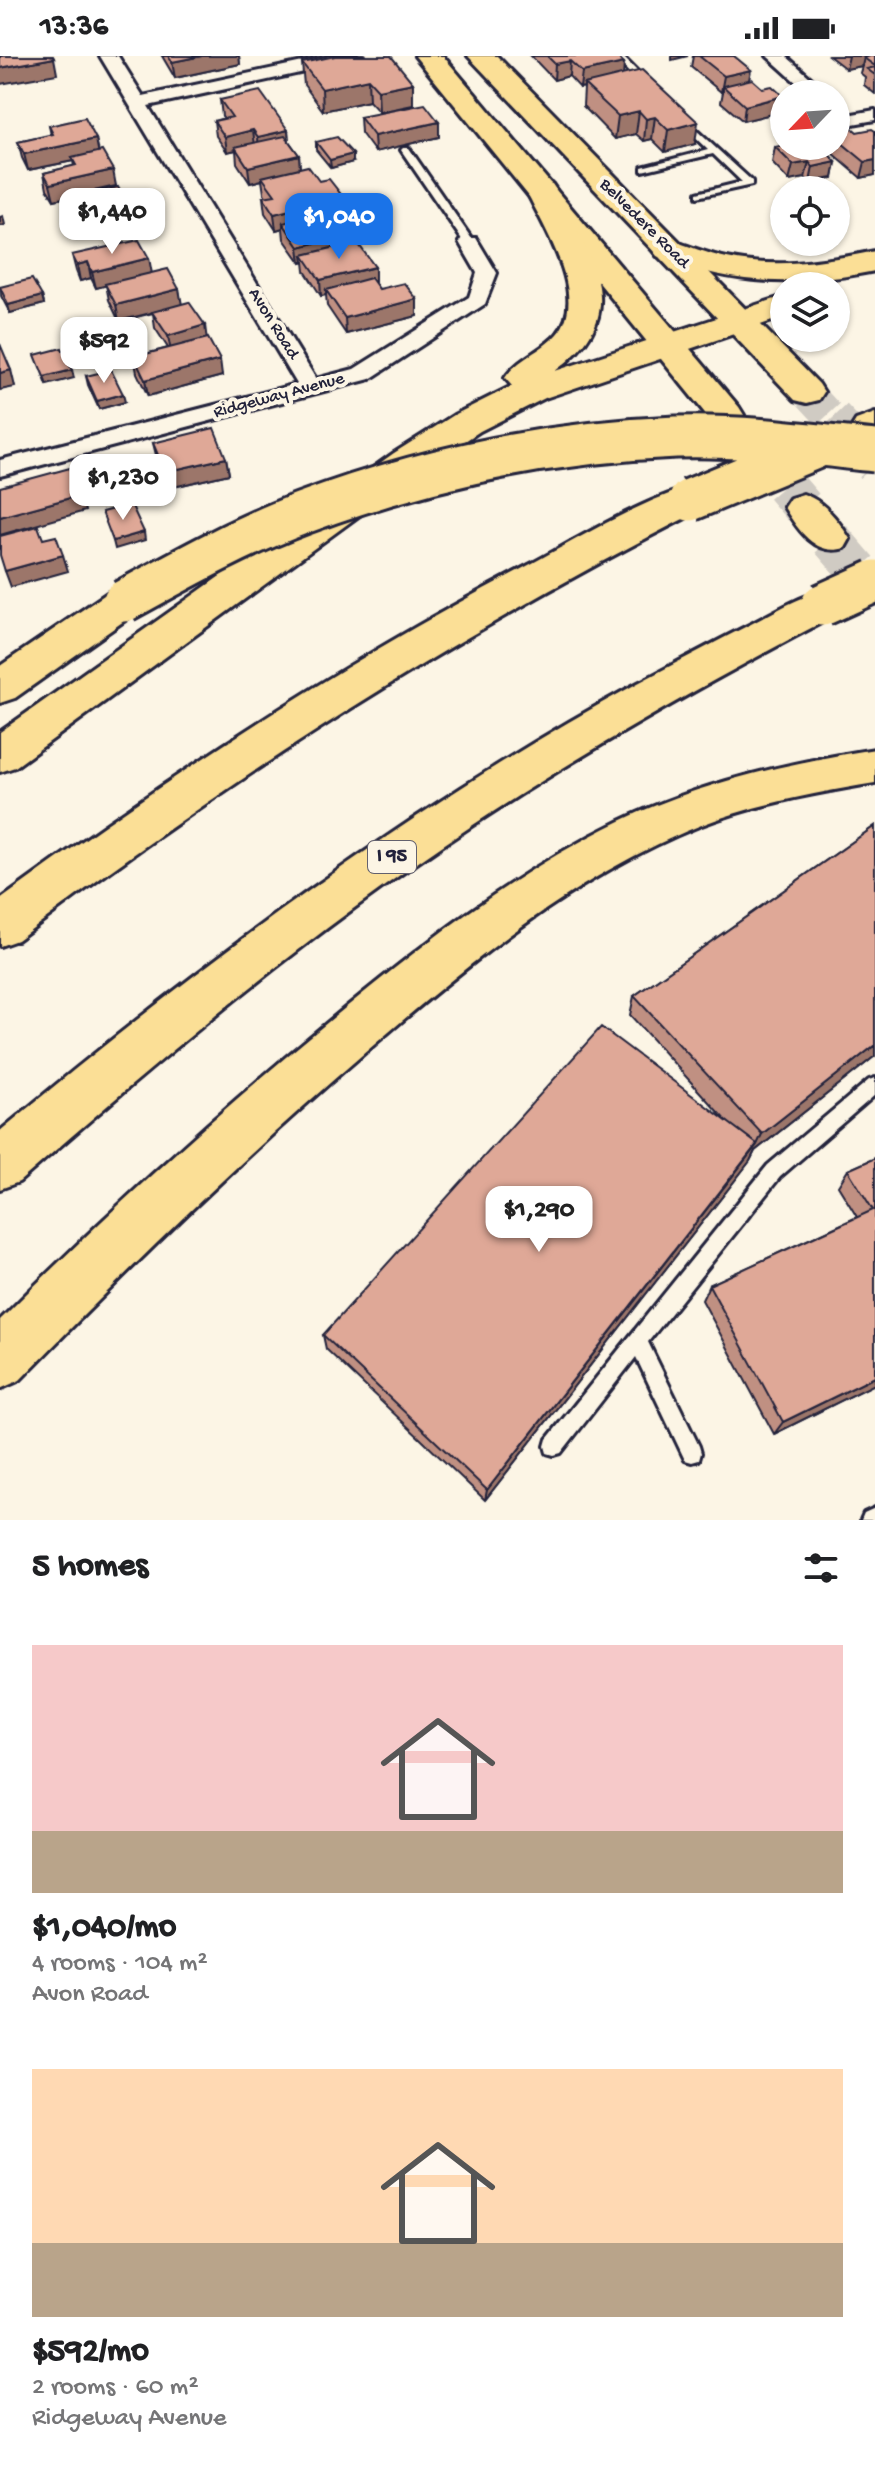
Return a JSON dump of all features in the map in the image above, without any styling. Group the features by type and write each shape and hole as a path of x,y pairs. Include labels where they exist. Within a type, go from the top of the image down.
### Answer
{"main road":[{"path":"429,56 726,415"},
{"name":"Belvedere Road","path":"482,56 807,392"},
{"path":"0,755 407,462 467,423 524,376 569,345 584,312 585,286 541,190"},
{"path":"668,249 706,264 762,275 798,275 875,261"},
{"path":"850,288 875,281"},
{"path":"467,423 558,380 770,311"},
{"path":"0,687 124,601 214,550 306,509 396,479 490,456 580,443 682,436 781,440 873,435"},
{"path":"0,926 215,771 393,657 540,575 690,500 815,448"},
{"path":"803,507 831,539"},
{"name":"I 95","path":"0,1164 183,1012 357,881 508,780 600,724 822,605 875,581"},
{"path":"0,1360 133,1227 228,1138 413,982 532,895 587,861 681,815 784,782 875,766"}],"street":[{"name":"Avon Road","path":"109,56 311,388"},
{"path":"137,103 355,56"},
{"path":"776,56 804,80"},
{"path":"850,116 875,115"},
{"name":"Ridgeway Avenue","path":"0,468 362,374 478,300 487,273 469,242"}],"lane":[{"path":"617,56 649,88"},
{"path":"671,109 749,183 700,195"},
{"path":"406,150 469,242"},
{"path":"645,169 714,151"},
{"path":"554,1446 774,1171 875,1085"},
{"path":"638,1341 692,1453"}],"building":[{"path":"0,56 53,56 54,58 0,68"},
{"path":"168,56 202,56 172,62"},
{"path":"335,56 391,56 413,83 378,90 368,79 322,89 302,63"},
{"path":"547,56 617,56 624,63 582,72 570,61 555,64"},
{"path":"699,56 734,56 751,70 724,76"},
{"path":"875,56 875,66 864,58"},
{"path":"642,70 698,122 668,130 655,117 646,119 639,111 618,116 584,84"},
{"path":"752,79 762,88 770,86 770,99 745,106 723,86"},
{"path":"260,91 288,130 258,137 253,130 225,137 214,121 232,117 220,100"},
{"path":"425,104 439,122 374,136 360,117"},
{"path":"85,118 96,139 24,154 18,142 53,134 49,126"},
{"path":"850,126 857,132 875,131 875,160 865,162 850,150"},
{"path":"285,136 299,155 248,167 235,147"},
{"path":"337,137 353,154 330,160 316,142"},
{"path":"102,151 113,170 50,184 44,173 76,165 72,158"},
{"path":"788,160 836,162 813,167 809,162 793,165"},
{"path":"308,166 319,181 329,179 343,197 274,214 263,197 275,195 262,177"},
{"path":"118,187 131,211 74,224 67,212 91,206 86,195"},
{"path":"336,209 354,233 299,247 283,223"},
{"path":"139,240 149,258 92,272 88,262 77,265 72,255"},
{"path":"357,242 375,267 320,280 303,255"},
{"path":"168,269 179,289 116,305 105,284"},
{"path":"371,278 379,289 404,283 417,299 345,318 326,290"},
{"path":"32,279 42,296 8,305 0,287"},
{"path":"189,302 205,325 168,336 152,312"},
{"path":"208,338 220,360 145,380 134,357"},
{"path":"0,344 11,370 0,373"},
{"path":"62,348 72,370 44,377 35,355"},
{"path":"111,370 123,394 97,401 86,376"},
{"path":"214,428 226,458 165,472 153,443"},
{"path":"70,468 81,495 0,517 0,487"},
{"path":"131,504 144,532 113,541 102,512"},
{"path":"38,526 43,539 56,536 63,555 5,571 0,555 0,536"},
{"path":"875,826 875,1045 762,1134 634,996"},
{"path":"601,1027 757,1144 487,1490 323,1335"},
{"path":"875,1158 875,1377 783,1422 709,1285 873,1210 848,1170"}],"tunnel":[{"path":"807,392 834,421"},
{"path":"832,419 875,464"},
{"path":"745,439 803,507"},
{"path":"831,539 875,590"}]}
